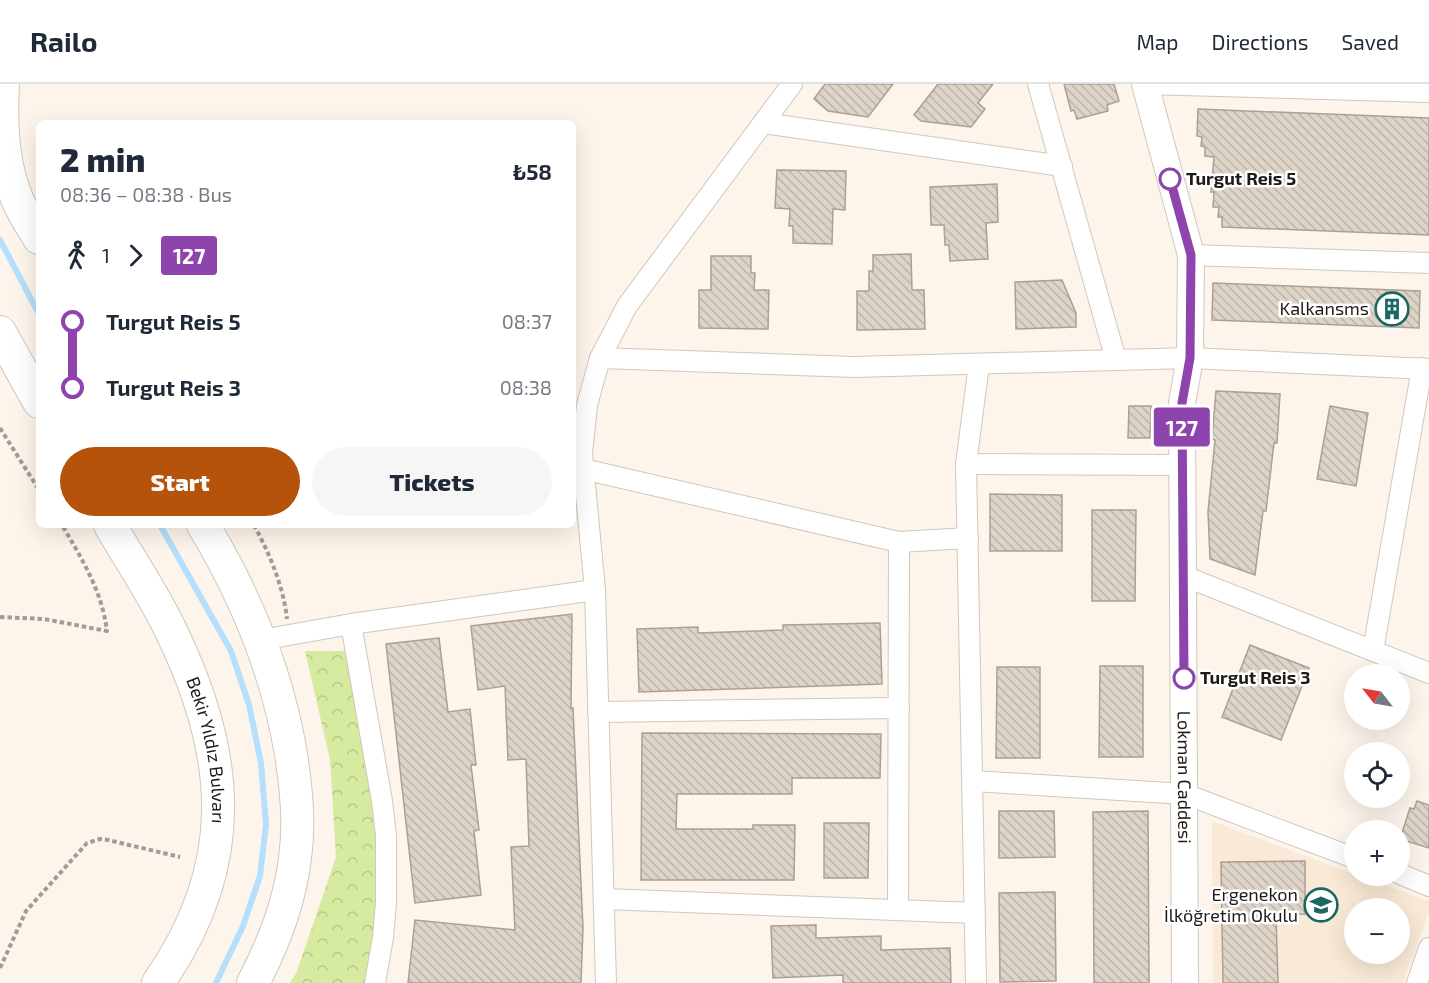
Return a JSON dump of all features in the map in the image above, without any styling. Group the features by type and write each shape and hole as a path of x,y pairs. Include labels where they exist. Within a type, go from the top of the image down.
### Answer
{"main road":[{"path":"3,84 3,122 9,172 16,197 36,233"},
{"path":"0,332 8,365 36,398"},
{"name":"Bekir Yıldız Bulvarı","path":"112,528 171,630 184,660 205,721 217,772 219,797 217,845 206,891 190,933 159,983"},
{"path":"205,528 235,584 275,637 279,696 296,786 298,832 295,860 284,908 271,945 253,983"}],"street":[{"path":"606,983 595,590 582,453 587,405 600,358 627,306 792,84"},
{"path":"1038,84 1116,360"},
{"path":"1145,84 1429,92"},
{"name":"Lokman Caddesi","path":"1145,84 1191,255 1190,358 1182,403 1185,983"},
{"path":"763,123 1062,166"},
{"path":"1191,255 1429,263"},
{"path":"600,358 854,367 1190,358 1425,369 1372,651"},
{"path":"976,983 966,464 979,364"},
{"path":"966,464 1183,465"},
{"path":"583,470 899,542 968,538"},
{"path":"898,910 899,542"},
{"path":"1184,576 1429,673"},
{"path":"275,637 351,624 595,590"},
{"path":"351,624 386,835 386,903 375,983"},
{"path":"598,712 899,708"},
{"path":"973,781 1185,794 1344,854"},
{"path":"1410,878 1429,886"},
{"path":"604,899 975,913"},
{"path":"1417,983 1429,948"}],"path":[{"path":"0,428 36,485"},
{"path":"0,616 76,623 107,631 96,588 64,528"},
{"path":"256,528 267,550 280,585 275,637"},
{"path":"0,968 26,911 87,843 100,839 108,840 180,857"}],"shaded area":[{"name":"Ergenekon İlköğretim Okulu","path":"1212,821 1344,870 1344,886 1388,886 1429,901 1429,912 1410,964 1410,898 1344,898 1344,964 1410,964 1403,983 1213,983"}],"green space":[{"path":"305,651 346,651 366,688 389,873 373,983 290,983 297,971 336,857 330,760"}],"building":[{"path":"825,84 893,84 868,117 828,111 814,99"},
{"path":"938,84 993,84 978,103 985,109 971,127 921,121 914,115"},
{"path":"1064,84 1114,84 1119,101 1107,105 1108,111 1077,119 1074,110 1071,111"},
{"path":"1198,109 1429,118 1429,235 1222,227 1222,217 1218,217 1219,207 1213,207 1214,192 1211,192 1214,157 1205,156 1205,147 1201,146 1202,137 1197,136"},
{"path":"777,170 846,171 845,210 833,209 832,244 793,243 793,226 789,226 790,209 775,208"},
{"path":"997,184 998,222 986,223 988,259 950,261 949,245 945,245 944,225 931,225 930,187"},
{"path":"911,254 912,290 924,290 925,329 857,330 857,291 869,291 869,271 873,271 873,255"},
{"path":"711,256 751,256 751,273 755,273 754,290 769,290 768,329 699,328 699,290 711,290"},
{"path":"1062,280 1076,313 1076,327 1016,329 1015,282"},
{"path":"1213,283 1420,291 1419,328 1212,320"},
{"path":"1216,391 1280,394 1277,443 1274,443 1255,575 1210,559 1208,512 1215,440 1212,439"},
{"path":"1129,406 1151,406 1150,438 1128,438"},
{"path":"1330,406 1368,413 1356,486 1317,479"},
{"path":"990,494 1062,495 1062,551 990,551"},
{"path":"1092,510 1136,510 1135,601 1092,601"},
{"path":"572,614 571,708 573,708 583,928 581,983 408,983 415,920 515,930 511,847 529,846 526,759 508,760 505,686 478,690 471,626"},
{"path":"880,623 882,684 639,692 637,629 698,627 698,633 783,630 783,625"},
{"path":"439,638 448,712 470,709 476,765 471,765 479,830 474,831 481,895 415,903 386,644"},
{"path":"1250,645 1309,668 1281,740 1222,717"},
{"path":"1100,666 1143,666 1143,757 1099,757"},
{"path":"997,667 1040,667 1040,758 996,758"},
{"path":"642,733 881,734 880,778 792,778 792,794 677,794 676,829 753,829 753,825 795,825 794,880 641,880"},
{"path":"1417,801 1429,805 1429,848 1410,842 1410,820 1406,820 1410,808 1414,809"},
{"path":"999,811 1054,811 1055,857 999,858"},
{"path":"1148,811 1149,983 1094,983 1093,812"},
{"path":"824,823 869,823 868,878 824,878"},
{"path":"1305,861 1305,914 1276,915 1278,983 1223,983 1221,862"},
{"path":"1055,892 1056,981 1000,982 999,893"},
{"path":"816,925 816,938 881,936 881,950 950,948 951,983 843,983 843,975 773,978 771,926"}],"waterway":[{"path":"0,240 36,308"},
{"path":"162,528 231,651 249,705 261,763 266,824 260,876 243,926 216,983"}],"bus line":[{"name":"127","path":"1170,179 1191,255 1190,358 1182,403 1184,678"}],"place":[{"name":"Turgut Reis 5","path":"1170,179"},
{"name":"Kalkansms","path":"1392,309"},
{"name":"Turgut Reis 3","path":"1184,678"},
{"name":"Ergenekon İlköğretim Okulu","path":"1321,905"}]}
